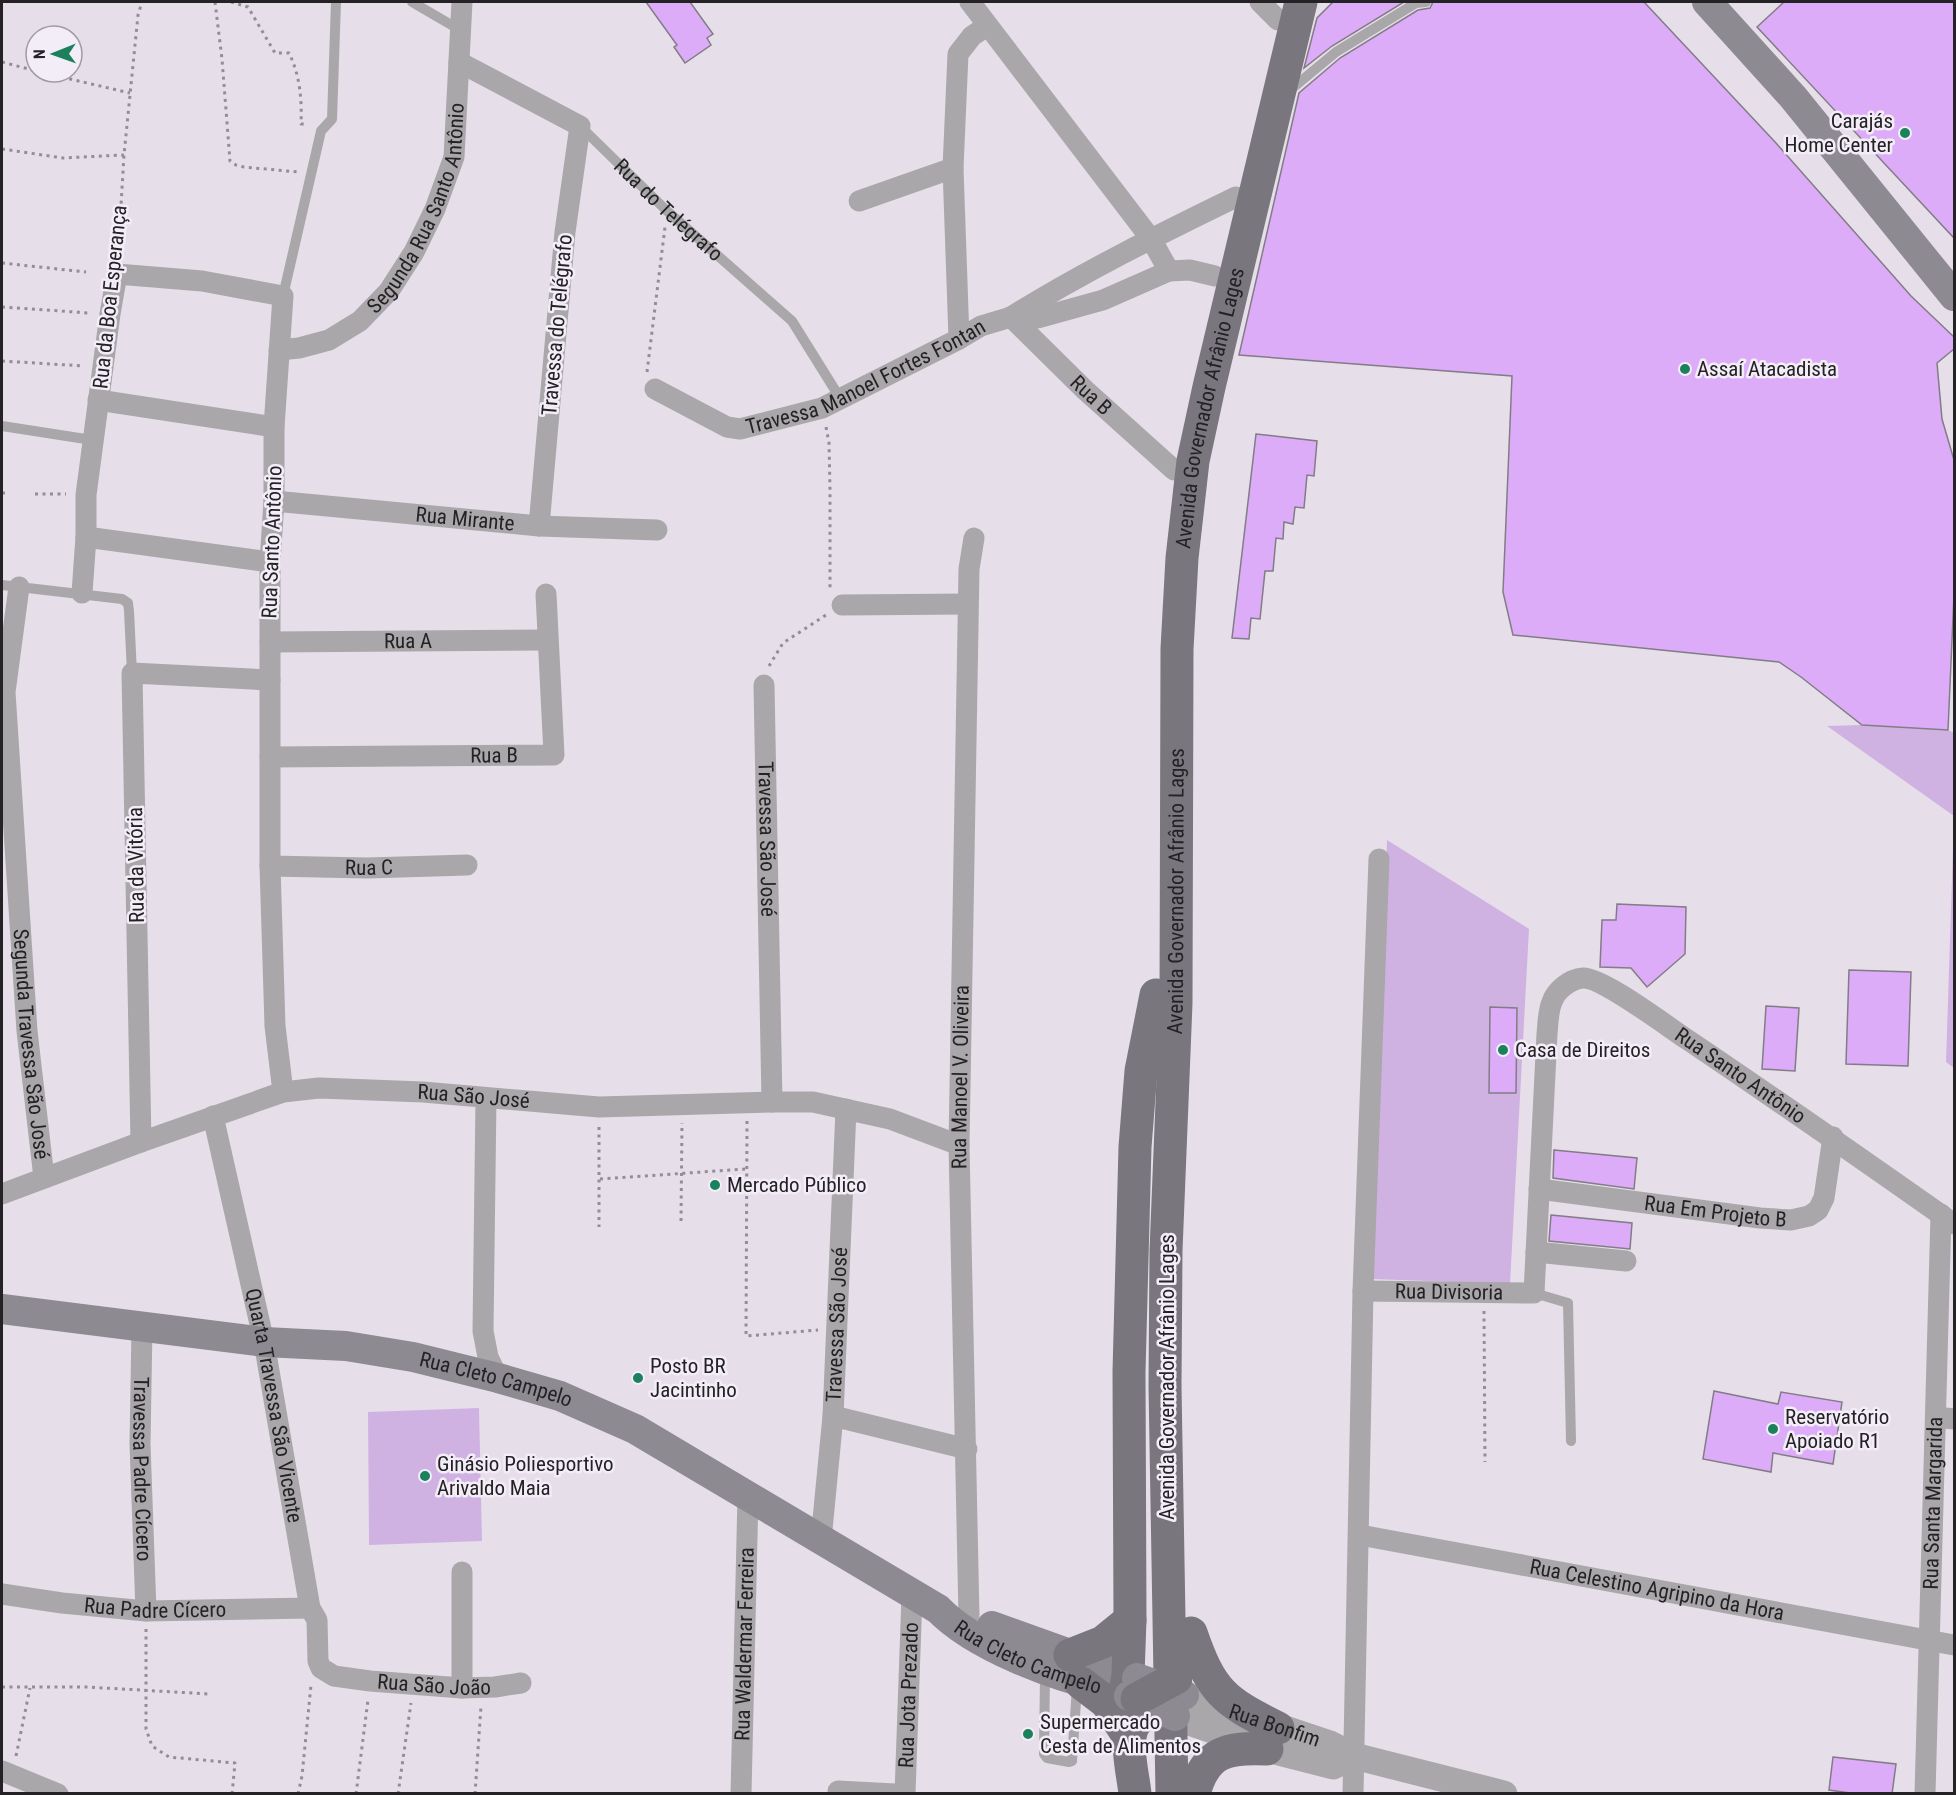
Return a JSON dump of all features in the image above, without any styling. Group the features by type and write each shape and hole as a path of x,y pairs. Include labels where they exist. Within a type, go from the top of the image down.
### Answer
{"main road":[{"path":"1707,2 1793,98 1954,296"},
{"name":"Avenida Governador Afrânio Lages","path":"1157,1794 1147,1319 1166,999 1182,558 1196,450 1209,387 1277,101 1280,5"},
{"name":"Avenida Governador Afrânio Lages","path":"1172,1794 1165,1386 1166,999 1161,648 1166,557 1174,470 1193,371 1280,5"},
{"path":"1166,999 1141,1071 1135,1146 1130,1372 1130,1620 1161,1693 1194,1794"},
{"path":"1135,1794 1161,1693 1183,1456 1185,1178 1166,999"},
{"name":"Rua Cleto Campelo","path":"2,1309 264,1342 346,1346 413,1357 560,1396 635,1429 938,1610 950,1622 977,1638 1069,1672 1161,1693"},
{"name":"Rua Cleto Campelo","path":"938,1610 961,1613 1069,1672"},
{"path":"1130,1620 1069,1672 1106,1702 1161,1693 1201,1661 1222,1695 1273,1738"},
{"path":"1194,1794 1197,1782 1206,1767 1222,1752 1273,1738"}],"street":[{"name":"Segunda Rua Santo Antônio","path":"279,350 299,348 329,340 360,321 389,291 414,252 435,209 454,157 462,2"},
{"path":"970,2 1151,238 1169,271"},
{"path":"959,339 953,168 958,54 972,36 987,26"},
{"name":"Rua do Telégrafo","path":"459,62 580,126"},
{"name":"Travessa do Telégrafo","path":"539,526 565,232 580,126"},
{"path":"859,201 953,168"},
{"name":"Travessa Manoel Fortes Fontan","path":"655,389 727,427 740,429 831,403 981,326 1011,317 1151,238 1236,196"},
{"name":"Travessa Manoel Fortes Fontan","path":"1011,317 1038,318 1103,300 1169,271 1190,270 1215,276"},
{"path":"117,274 202,280 284,296"},
{"name":"Rua da Boa Esperança","path":"82,593 86,495 92,440 117,274"},
{"name":"Rua Santo Antônio","path":"284,296 274,427 274,501 270,562 270,866 275,1026 284,1092"},
{"name":"Rua B","path":"1011,317 1085,390 1174,470"},
{"path":"98,400 274,427"},
{"name":"Rua Mirante","path":"274,501 539,526 657,530"},
{"path":"86,537 270,562"},
{"name":"Rua Manoel V. Oliveira","path":"969,1617 959,1145 968,604 969,569 974,538"},
{"name":"Segunda Travessa São José","path":"10,586 4,717 27,1031 44,1178"},
{"name":"Rua B","path":"270,757 554,755 546,594"},
{"path":"842,605 968,604"},
{"name":"Rua A","path":"270,642 547,640"},
{"path":"132,673 270,680"},
{"name":"Rua da Vitória","path":"132,673 141,1142"},
{"name":"Travessa São José","path":"765,685 772,1102"},
{"path":"1353,1794 1360,1535 1363,1291 1379,859"},
{"name":"Rua C","path":"270,866 367,868 467,865"},
{"name":"Rua Santo Antônio","path":"1539,1189 1547,1034 1552,1002 1560,990 1570,982 1579,978 1589,978 1603,984 1833,1137 1948,1219"},
{"name":"Rua São José","path":"2,1194 284,1092 319,1088 423,1092 599,1107 813,1102 890,1119 959,1145"},
{"path":"486,1098 483,1331 488,1357 498,1378"},
{"name":"Travessa São José","path":"821,1540 833,1416 846,1109"},
{"name":"Quarta Travessa São Vicente","path":"213,1116 264,1342 310,1608 317,1620 318,1660"},
{"name":"Rua Em Projeto B","path":"1539,1189 1791,1220 1809,1216 1818,1210 1824,1198 1833,1137"},
{"path":"1534,1293 1539,1189"},
{"name":"Rua Santa Margarida","path":"1925,1794 1931,1642 1945,1418 1948,1219"},
{"path":"1536,1252 1626,1261"},
{"name":"Rua Divisoria","path":"1363,1291 1534,1293"},
{"name":"Travessa Padre Cícero","path":"142,1328 140,1444 147,1611"},
{"path":"833,1416 967,1449"},
{"name":"Rua Waldermar Ferreira","path":"741,1794 748,1495"},
{"name":"Rua Celestino Agripino da Hora","path":"1360,1535 1954,1645"},
{"path":"462,1572 472,1688"},
{"name":"Rua Padre Cícero","path":"2,1594 62,1603 147,1611 310,1608"},
{"name":"Rua Jota Prezado","path":"905,1794 912,1595"},
{"name":"Rua São João","path":"318,1660 321,1668 327,1672 370,1681 472,1688 520,1683"},
{"name":"Rua Bonfim","path":"1161,1693 1273,1738 1330,1744 1354,1756 1504,1794"},
{"path":"7,1774 58,1794"},
{"path":"838,1791 895,1794"}],"lane":[{"name":"Rua Santo Antônio","path":"284,296 321,131 332,119 336,2"},
{"path":"412,2 460,30"},
{"path":"1277,101 1336,52 1416,3 1426,2"},
{"name":"Rua do Telégrafo","path":"580,126 666,210 792,321 831,403"},
{"path":"2,426 92,440"},
{"path":"10,586 82,593"},
{"name":"Rua da Vitória","path":"82,593 115,598 128,603 132,673"},
{"path":"1534,1293 1568,1303 1571,1441"},
{"path":"1069,1672 1072,1761 1069,1762 1047,1758 1044,1754 1069,1672"}],"path":[{"name":"Rua da Boa Esperança","path":"117,274 124,155 138,15 142,2"},
{"path":"214,2 222,59 230,161 244,167 303,172 304,208"},
{"path":"231,2 248,7 275,53 288,53 296,67 302,106 301,124 317,124 321,131"},
{"path":"2,62 24,68"},
{"path":"84,82 130,93"},
{"path":"2,148 32,155 63,158 124,155"},
{"path":"655,389 646,383 666,210"},
{"path":"2,263 86,272"},
{"path":"2,307 84,312"},
{"path":"2,361 74,365"},
{"path":"765,685 768,668 783,643 842,605 830,598 831,403"},
{"path":"35,494 86,495"},
{"path":"748,1102 746,1336 838,1328"},
{"path":"681,1221 682,1106"},
{"path":"599,1107 600,1227"},
{"path":"600,1179 746,1169"},
{"path":"1484,1293 1485,1462"},
{"path":"147,1611 146,1729 152,1746 170,1757 235,1763 232,1794"},
{"path":"298,1794 302,1776 311,1680 318,1660"},
{"path":"356,1794 370,1681"},
{"path":"398,1794 413,1684"},
{"path":"2,1687 87,1687 209,1694"},
{"path":"7,1774 30,1688"},
{"path":"472,1688 475,1794"}],"shaded area":[{"path":"1862,725 1948,730 1954,733 1954,816 1827,726"},
{"path":"1954,816 1954,1068 1946,1062"},
{"path":"1387,840 1529,929 1510,1284 1372,1279"},
{"name":"Ginásio Poliesportivo Arivaldo Maia","path":"479,1408 482,1541 369,1545 368,1412"}],"building":[{"path":"646,2 690,2 713,34 707,38 711,45 685,63 674,47 677,45"},
{"path":"1333,2 1404,2 1332,46 1304,68 1317,18"},
{"name":"Assaí Atacadista","path":"1433,2 1644,2 1776,143 1911,296 1954,337 1954,349 1937,363 1942,419 1954,460 1954,595 1948,730 1862,725 1779,662 1513,635 1503,592 1512,376 1239,355 1299,93 1340,58 1418,10 1430,8"},
{"name":"Carajás Home Center","path":"1784,2 1954,2 1954,238 1757,27"},
{"path":"1256,434 1317,441 1314,476 1307,475 1304,508 1295,507 1293,524 1284,522 1283,539 1276,538 1273,571 1265,571 1260,619 1251,618 1249,639 1232,638"},
{"path":"1617,904 1686,907 1685,954 1647,987 1631,968 1600,967 1602,920 1616,920"},
{"path":"1849,970 1911,972 1908,1066 1846,1064"},
{"path":"1766,1006 1799,1008 1795,1071 1762,1069"},
{"name":"Casa de Direitos","path":"1490,1007 1517,1008 1516,1093 1489,1093"},
{"path":"1554,1150 1637,1158 1634,1189 1553,1178"},
{"path":"1551,1215 1632,1223 1630,1249 1549,1241"},
{"name":"Reservatório Apoiado R1","path":"1714,1391 1778,1404 1781,1392 1842,1402 1833,1464 1773,1453 1771,1472 1703,1459"},
{"path":"1833,1757 1896,1764 1892,1794 1857,1794 1829,1790"}],"place":[{"name":"Carajás Home Center","path":"1905,133"},
{"name":"Assaí Atacadista","path":"1685,369"},
{"name":"Casa de Direitos","path":"1503,1050"},
{"name":"Mercado Público","path":"715,1185"},
{"name":"Posto BR Jacintinho","path":"638,1378"},
{"name":"Reservatório Apoiado R1","path":"1773,1429"},
{"name":"Ginásio Poliesportivo Arivaldo Maia","path":"425,1476"},
{"name":"Supermercado Cesta de Alimentos","path":"1028,1734"}]}
